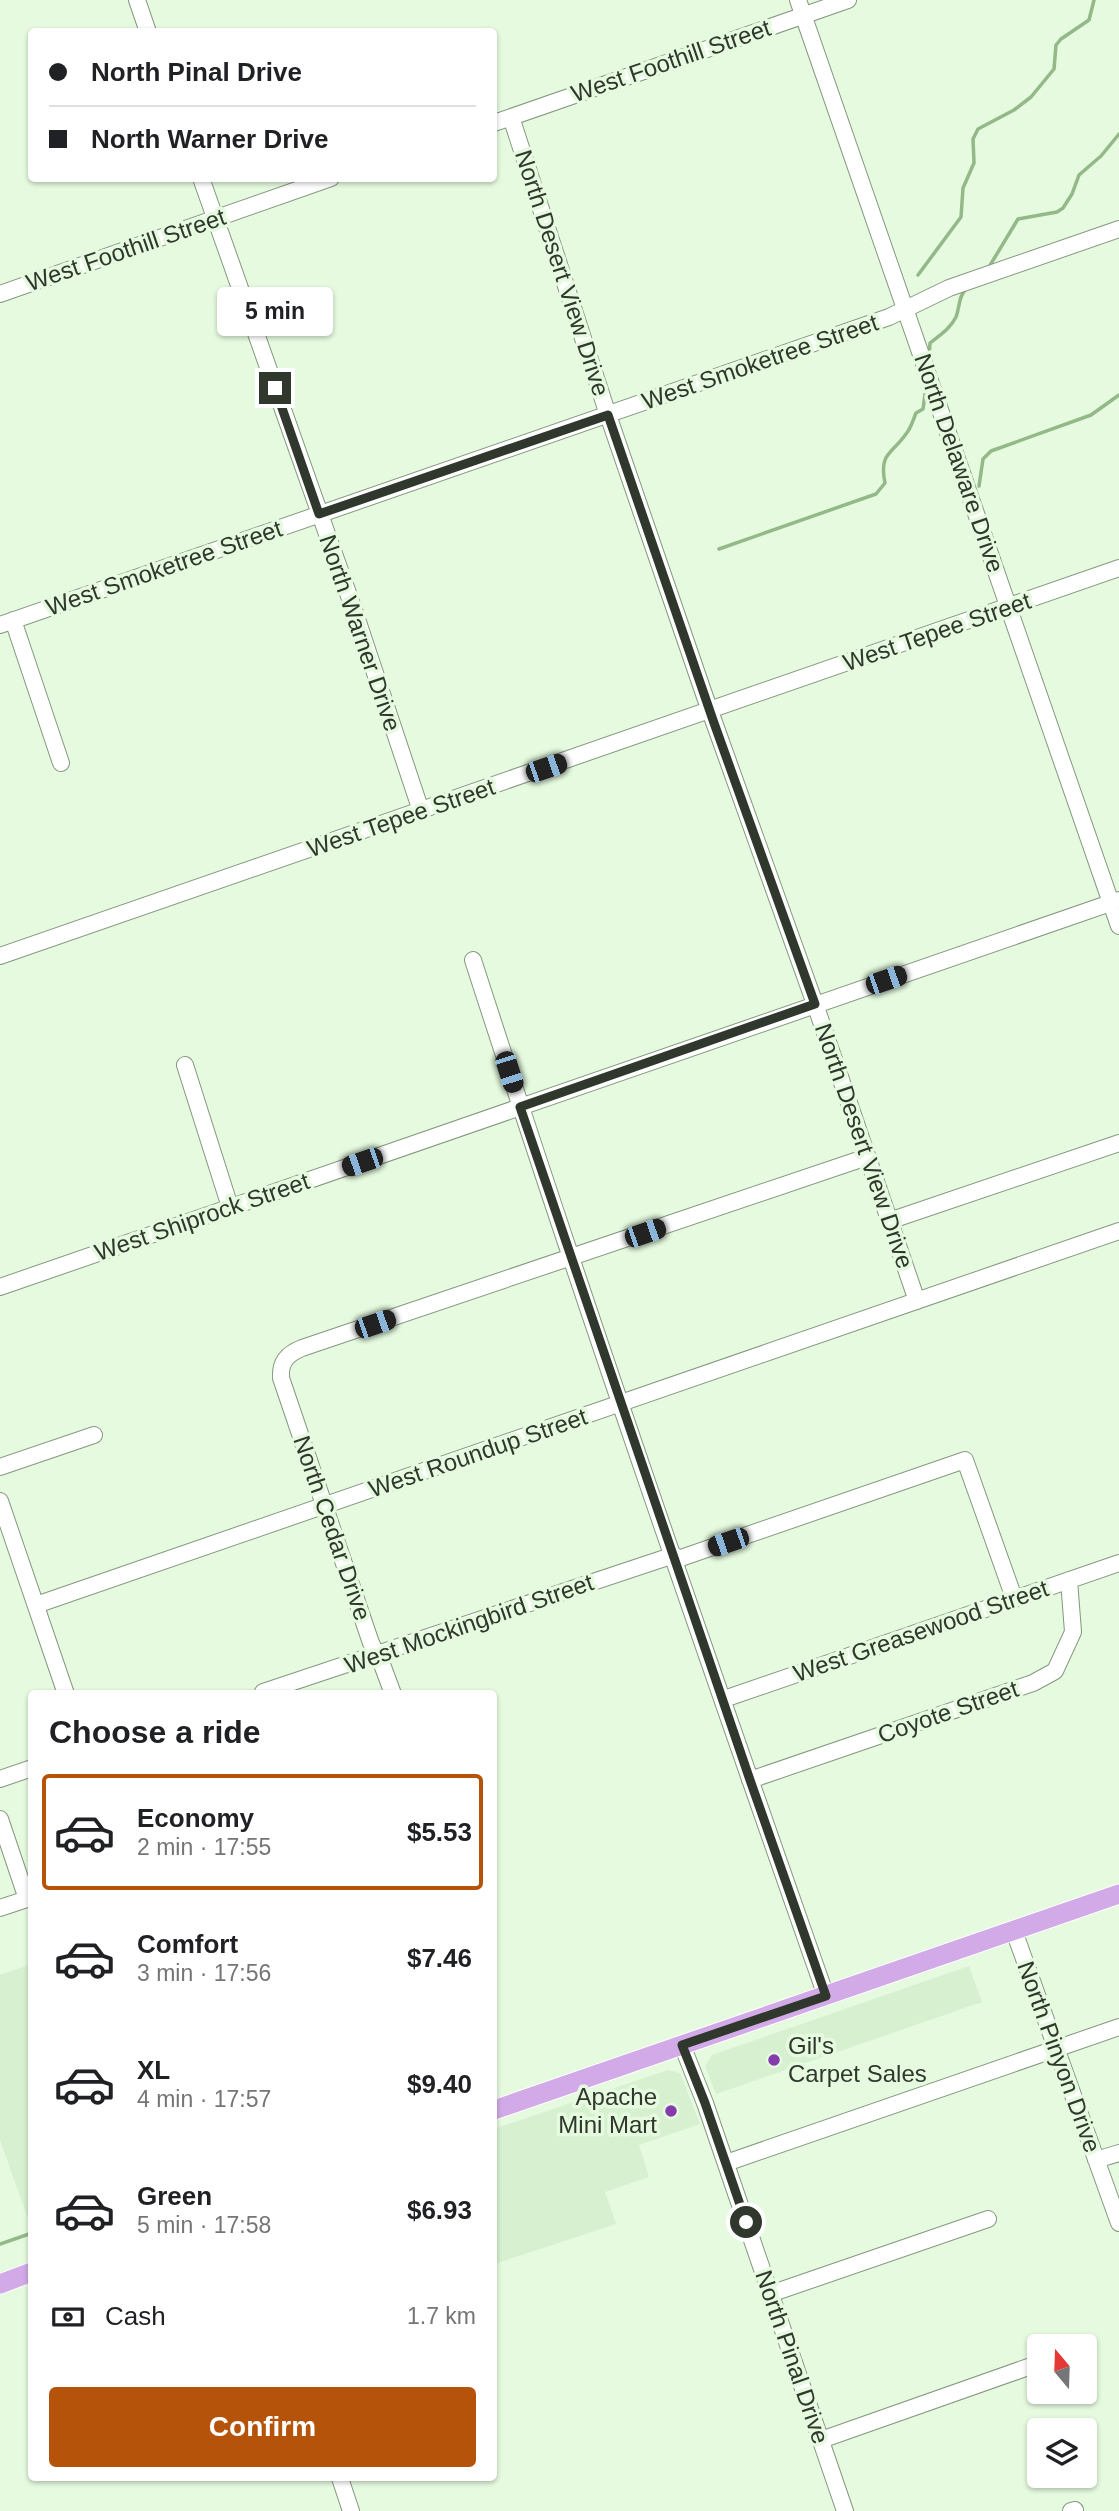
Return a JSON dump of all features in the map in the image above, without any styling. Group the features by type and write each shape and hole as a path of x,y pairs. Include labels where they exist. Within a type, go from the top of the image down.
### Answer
{"main road":[{"path":"497,2109 1119,1894"},
{"path":"0,2284 28,2274"}],"street":[{"path":"137,0 147,28"},
{"name":"West Foothill Street","path":"497,122 801,8 848,0"},
{"name":"North Delaware Drive","path":"801,8 1008,606 1115,901 1119,926"},
{"name":"North Desert View Drive","path":"511,117 608,415 709,711 918,1301"},
{"name":"North Warner Drive","path":"202,182 355,613 421,811"},
{"name":"West Foothill Street","path":"0,294 320,182"},
{"name":"West Smoketree Street","path":"6,623 889,317 949,288 1119,229"},
{"name":"West Tepee Street","path":"0,956 1119,568"},
{"path":"6,623 61,763"},
{"name":"West Shiprock Street","path":"0,1287 1115,901"},
{"path":"473,960 571,1258 826,1996"},
{"path":"184,1065 230,1208"},
{"path":"889,1221 1119,1143"},
{"path":"571,1258 867,1157"},
{"name":"West Roundup Street","path":"36,1605 1119,1231"},
{"name":"North Cedar Drive","path":"391,1690 324,1507 281,1378 284,1359 302,1348 571,1258"},
{"path":"0,1467 94,1436"},
{"name":"West Mockingbird Street","path":"269,1690 965,1460 1014,1598"},
{"path":"0,1501 65,1690"},
{"name":"West Greasewood Street","path":"724,1699 1119,1563"},
{"name":"Coyote Street","path":"750,1780 1033,1683 1055,1671 1073,1632 1069,1580"},
{"path":"0,1779 28,1769"},
{"path":"0,1819 27,1899 0,1908"},
{"name":"North Pinyon Drive","path":"1014,1931 1119,2223"},
{"path":"726,2163 1119,2027"},
{"name":"North Pinal Drive","path":"682,2045 726,2163 845,2511"},
{"path":"1096,2160 1119,2152"},
{"path":"770,2294 988,2218"},
{"path":"821,2440 1027,2367"},
{"path":"341,2481 351,2511"}],"shaded area":[{"path":"28,1965 28,2219 0,2140 0,1975"},
{"path":"969,1966 982,2002 716,2094 705,2066 712,2055"},
{"path":"668,2070 680,2073 700,2124 639,2145 649,2177 605,2192 616,2224 497,2263 497,2128"}],"waterway":[{"path":"918,275 961,217 963,188 974,163 973,139 978,129 1014,110 1031,97 1054,69 1056,45 1089,20 1094,0"},
{"path":"989,267 1018,219 1057,212 1063,208 1079,175 1101,156 1119,134"},
{"path":"929,359 930,343 954,321 966,289"},
{"path":"719,549 876,494 885,483 885,460 908,432 916,413 923,409 926,387"},
{"path":"979,486 983,459 991,451 1091,415 1119,395"},
{"path":"0,2244 28,2234"}],"place":[{"name":"Gil's Carpet Sales","path":"774,2060"},
{"name":"Apache Mini Mart","path":"671,2111"}],"route":[{"path":"275,388 319,514 608,415 714,723 815,1004 520,1107 826,1996 682,2045 746,2222"}]}
